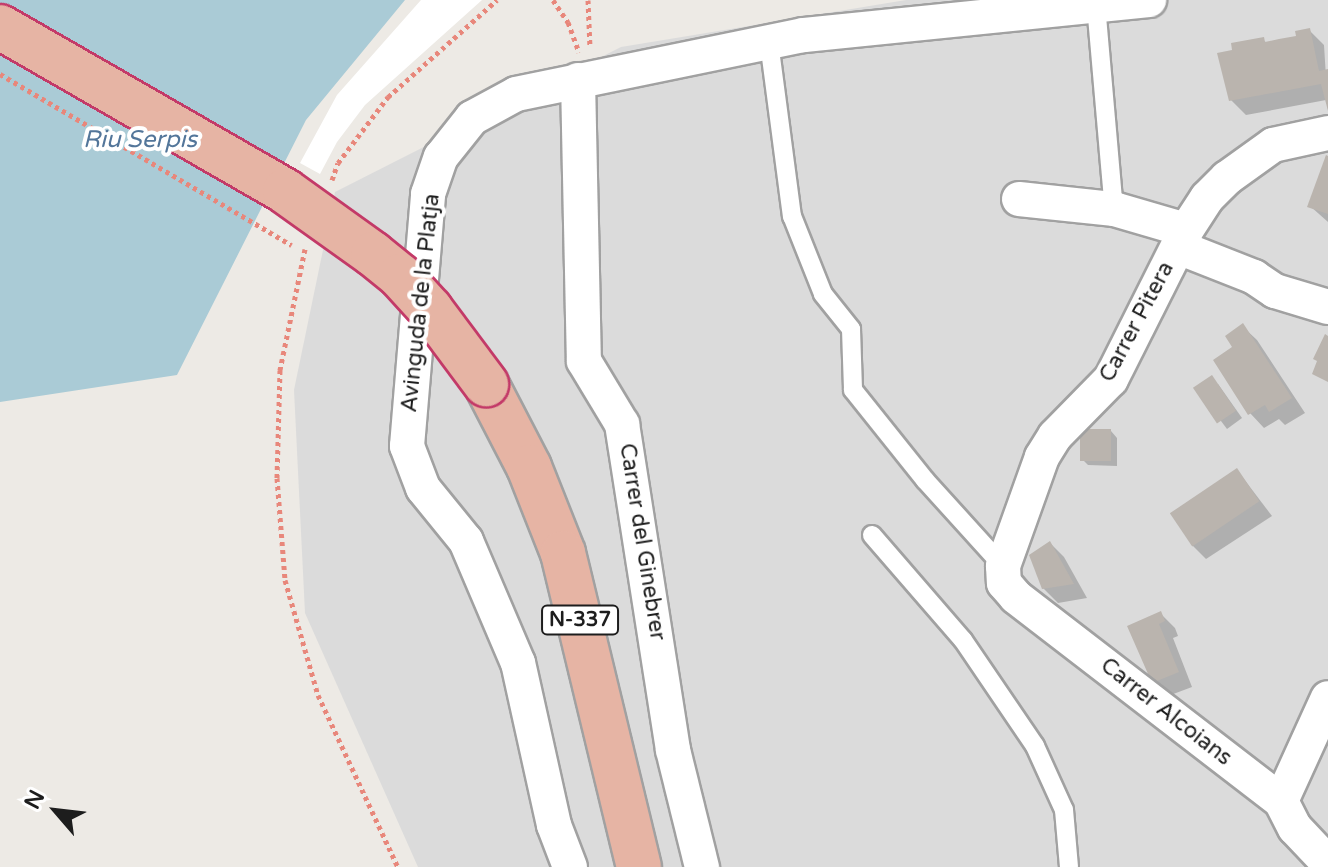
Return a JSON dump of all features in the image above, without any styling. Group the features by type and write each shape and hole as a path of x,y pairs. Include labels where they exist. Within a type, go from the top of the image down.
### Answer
{"highway":[{"name":"N-337","path":"0,27 285,191 373,254 400,276 430,309 486,384 529,467 563,553 639,867"}],"street":[{"name":"Avinguda de la Platja","path":"570,867 554,825 518,663 466,541 423,488 407,446 428,194 441,157 472,118 516,94 804,35 1149,0"},
{"name":"Carrer del Ginebrer","path":"585,79 584,361 622,424 673,750 702,867"},
{"name":"Carrer Pitera","path":"1003,566 1042,457 1055,436 1111,379 1182,238 1207,198 1273,145 1328,133"},
{"path":"1019,199 1114,209 1182,238 1275,291 1328,307"},
{"name":"Carrer Alcoians","path":"1003,566 1004,583 1016,597 1281,801 1295,828 1328,863"},
{"path":"1281,801 1328,698"}],"lane":[{"path":"1096,5 1114,209"},
{"path":"769,42 792,216 823,294 851,329 853,390 925,480 1003,566"},
{"path":"872,535 963,640 1035,746 1064,810 1069,867"}],"path":[{"path":"327,191 338,163 388,97 497,0"},
{"path":"553,0 579,46 585,79"},
{"path":"585,79 588,0"},
{"path":"0,74 306,251 280,370 277,478 285,580 318,695 398,867"}],"shaded area":[{"path":"906,0 1328,0 1328,867 418,867 305,613 294,390 335,192 621,47"}],"water":[{"name":"Riu Serpis","path":"0,0 405,0 306,120 177,375 0,402"}],"pier":[{"path":"421,0 482,0 365,105 337,142 320,174 300,163 337,95"}],"building":[{"path":"1310,28 1319,71 1328,69 1328,111 1321,84 1229,101 1217,53 1232,50 1231,43 1264,37 1265,42 1296,36 1295,31"},
{"path":"1328,156 1328,214 1307,207"},
{"path":"1243,323 1292,398 1269,412 1265,405 1248,415 1213,360 1232,347 1225,336"},
{"path":"1325,334 1328,336 1328,382 1312,374 1317,361 1313,359"},
{"path":"1212,375 1236,411 1217,424 1193,388"},
{"path":"1080,429 1111,429 1111,461 1080,461"},
{"path":"1237,468 1259,501 1192,546 1170,513"},
{"path":"1050,541 1074,584 1042,589 1029,555"},
{"path":"1161,611 1165,621 1159,624 1179,672 1152,683 1127,626"}]}
